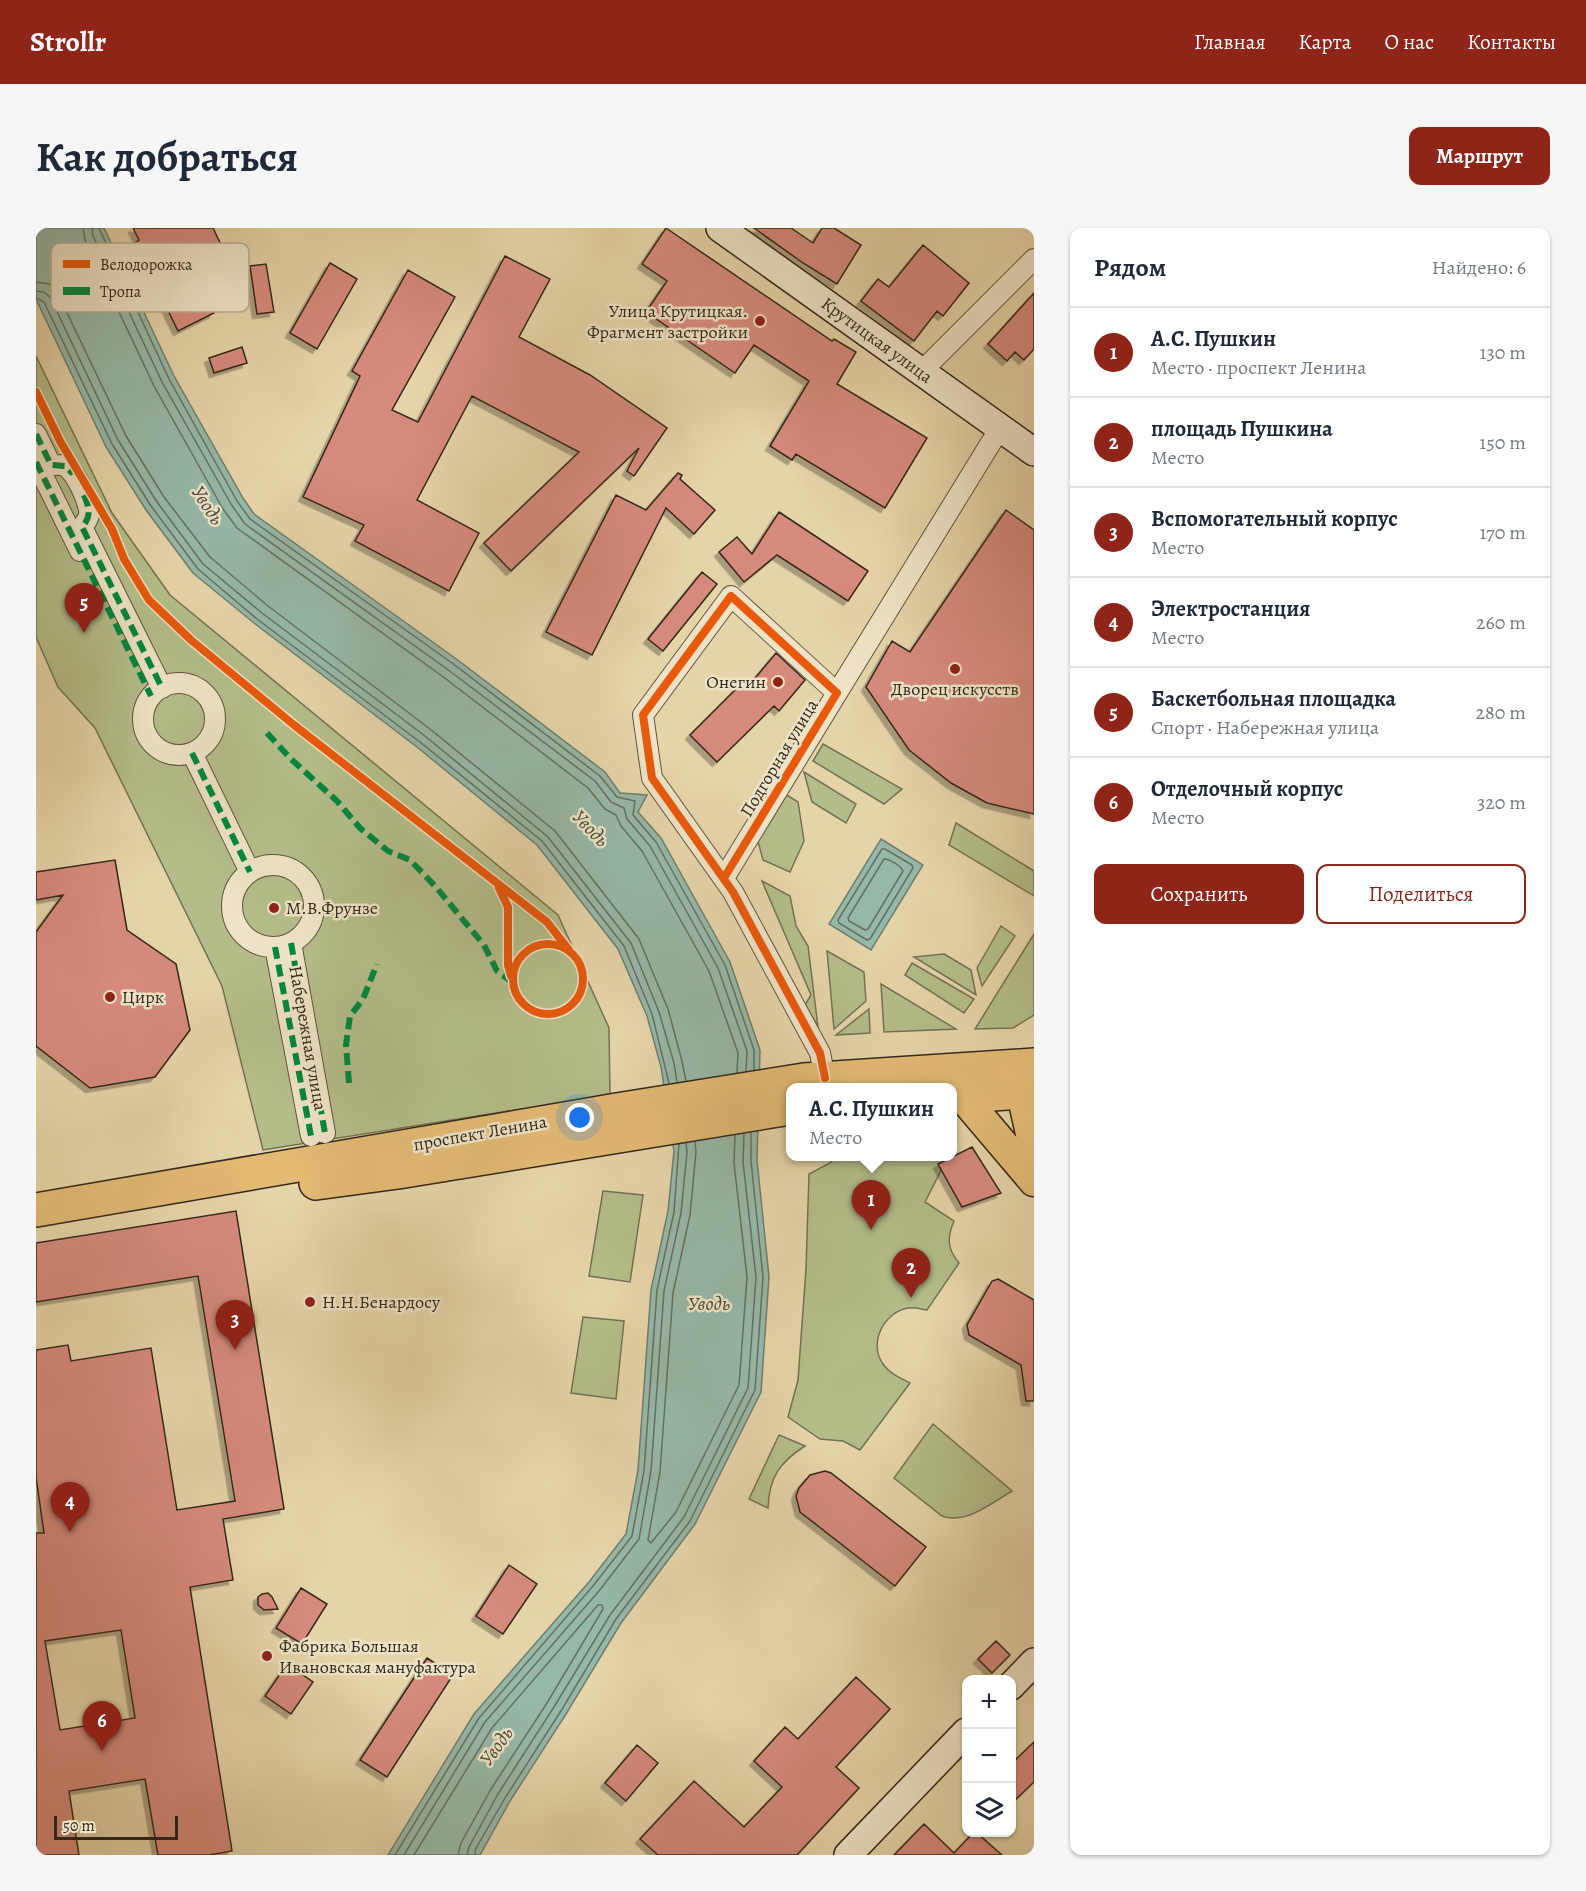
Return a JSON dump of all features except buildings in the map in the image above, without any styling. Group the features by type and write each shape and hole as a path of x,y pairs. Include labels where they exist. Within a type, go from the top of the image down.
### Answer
{"highway":[{"name":"проспект Ленина","path":"939,1083 1028,1079"},
{"path":"957,1096 1028,1079"},
{"name":"проспект Ленина","path":"36,1210 619,1122 786,1093"},
{"name":"проспект Ленина","path":"36,1232 308,1184 398,1172 619,1122"}],"main road":[{"path":"1028,1079 1034,1147"},
{"path":"957,1096 1034,1180"}],"street":[{"name":"Крутицкая улица","path":"720,228 1034,452"},
{"path":"923,373 930,363 1034,259"},
{"name":"Подгорная улица","path":"724,878 1000,428"},
{"path":"36,434 42,466 156,692"},
{"path":"42,466 65,466 72,472 89,507 89,516 76,530"},
{"name":"Подгорная улица","path":"808,1083 820,1053 733,891 652,778 643,715 731,596 837,693"},
{"path":"175,683 189,684 202,691 214,709 215,720 209,740 192,753 176,755 168,753 155,745 144,725 145,709 156,692 175,683"},
{"path":"192,753 250,872"},
{"path":"277,865 295,871 308,884 314,902 311,920 300,937 283,945 261,946 248,939 236,924 231,905 237,886 250,872 259,867 277,865"},
{"name":"Набережная улица","path":"283,945 318,1135"},
{"path":"1016,1681 1034,1662"},
{"path":"848,1855 962,1736"}],"green space":[{"path":"36,356 112,513 170,595 558,915 609,1028 610,1095 263,1150 222,986 95,728 58,687 36,637"},
{"path":"823,744 902,789 884,804 813,761"},
{"path":"804,772 856,804 846,823 812,802"},
{"path":"782,792 798,802 804,841 790,872 763,860 756,834"},
{"path":"956,823 1034,871 1034,896 949,845"},
{"path":"762,881 790,896 796,926 808,946 818,1027 805,1005 811,995"},
{"path":"1001,926 1015,936 982,986 977,968"},
{"path":"1034,934 1034,1015 1013,1028 975,1029"},
{"path":"827,951 864,972 866,1001 834,1029"},
{"path":"944,954 971,970 976,995 914,957"},
{"path":"912,963 974,999 964,1013 905,975"},
{"path":"881,984 956,1029 884,1032"},
{"path":"869,1009 870,1033 836,1035"},
{"path":"832,1161 946,1161 925,1202 954,1221 949,1243 959,1263 927,1310 911,1308 899,1311 892,1315 881,1330 877,1347 883,1364 892,1373 910,1383 860,1450 843,1441 820,1439 788,1417 798,1380 806,1269 809,1174"},
{"path":"603,1191 643,1195 630,1282 589,1276"},
{"path":"583,1317 624,1321 616,1399 571,1393"},
{"path":"933,1424 1012,1491 969,1515 951,1518 942,1516 894,1478"},
{"path":"779,1435 805,1446 789,1458 778,1471 771,1487 768,1508 749,1499"}],"water":[{"name":"Уводь","path":"36,228 104,228 111,243 51,243 51,312 144,312 174,376 254,514 455,658 605,772 620,793 647,795 638,812 661,838 730,962 760,1050 757,1160 769,1277 761,1392 695,1524 621,1623 510,1801 480,1855 388,1855 474,1714 589,1582 626,1534 638,1470 651,1290 668,1211 674,1151 661,1067 647,1016 618,949 537,845 417,747 254,623 193,573 146,510 106,447 36,299"},
{"path":"881,839 923,865 871,950 829,924"}],"marked path":[{"path":"36,434 51,465 65,466 73,474"},
{"path":"36,462 151,696"},
{"path":"84,495 89,511 82,527 162,688"},
{"path":"267,733 291,759 337,801 360,828 388,851 410,860 484,945 497,971 512,982"},
{"path":"192,753 250,872"},
{"path":"291,943 325,1133"},
{"path":"275,947 311,1136"},
{"path":"349,1083 346,1045 350,1016 363,999 377,964"}],"cycle path":[{"path":"36,392 60,441 112,529 124,559 149,600 191,640 294,725 547,922 569,950"},
{"path":"724,878 837,693 731,596 643,715 652,778 733,892 820,1053 825,1078"},
{"path":"499,888 508,907 508,965 511,976"},
{"path":"548,944 561,947 573,954 580,966 583,979 580,992 573,1004 561,1011 548,1014 535,1011 523,1004 516,992 513,979 516,966 523,954 535,947 548,944"}],"place":[{"name":"Улица Крутицкая. Фрагмент застройки","path":"760,321"},
{"name":"Баскетбольная площадка","path":"84,633"},
{"name":"Дворец искусств","path":"955,669"},
{"name":"Онегин","path":"778,682"},
{"name":"М.В.Фрунзе","path":"274,908"},
{"name":"Цирк","path":"110,997"},
{"name":"А.C. Пушкин","path":"871,1230"},
{"name":"площадь Пушкина","path":"911,1298"},
{"name":"Н.Н.Бенардосу","path":"310,1302"},
{"name":"Вспомогательный корпус","path":"235,1350"},
{"name":"Электростанция","path":"70,1532"},
{"name":"Фабрика Большая Ивановская мануфактура","path":"267,1656"},
{"name":"Отделочный корпус","path":"102,1751"}]}
